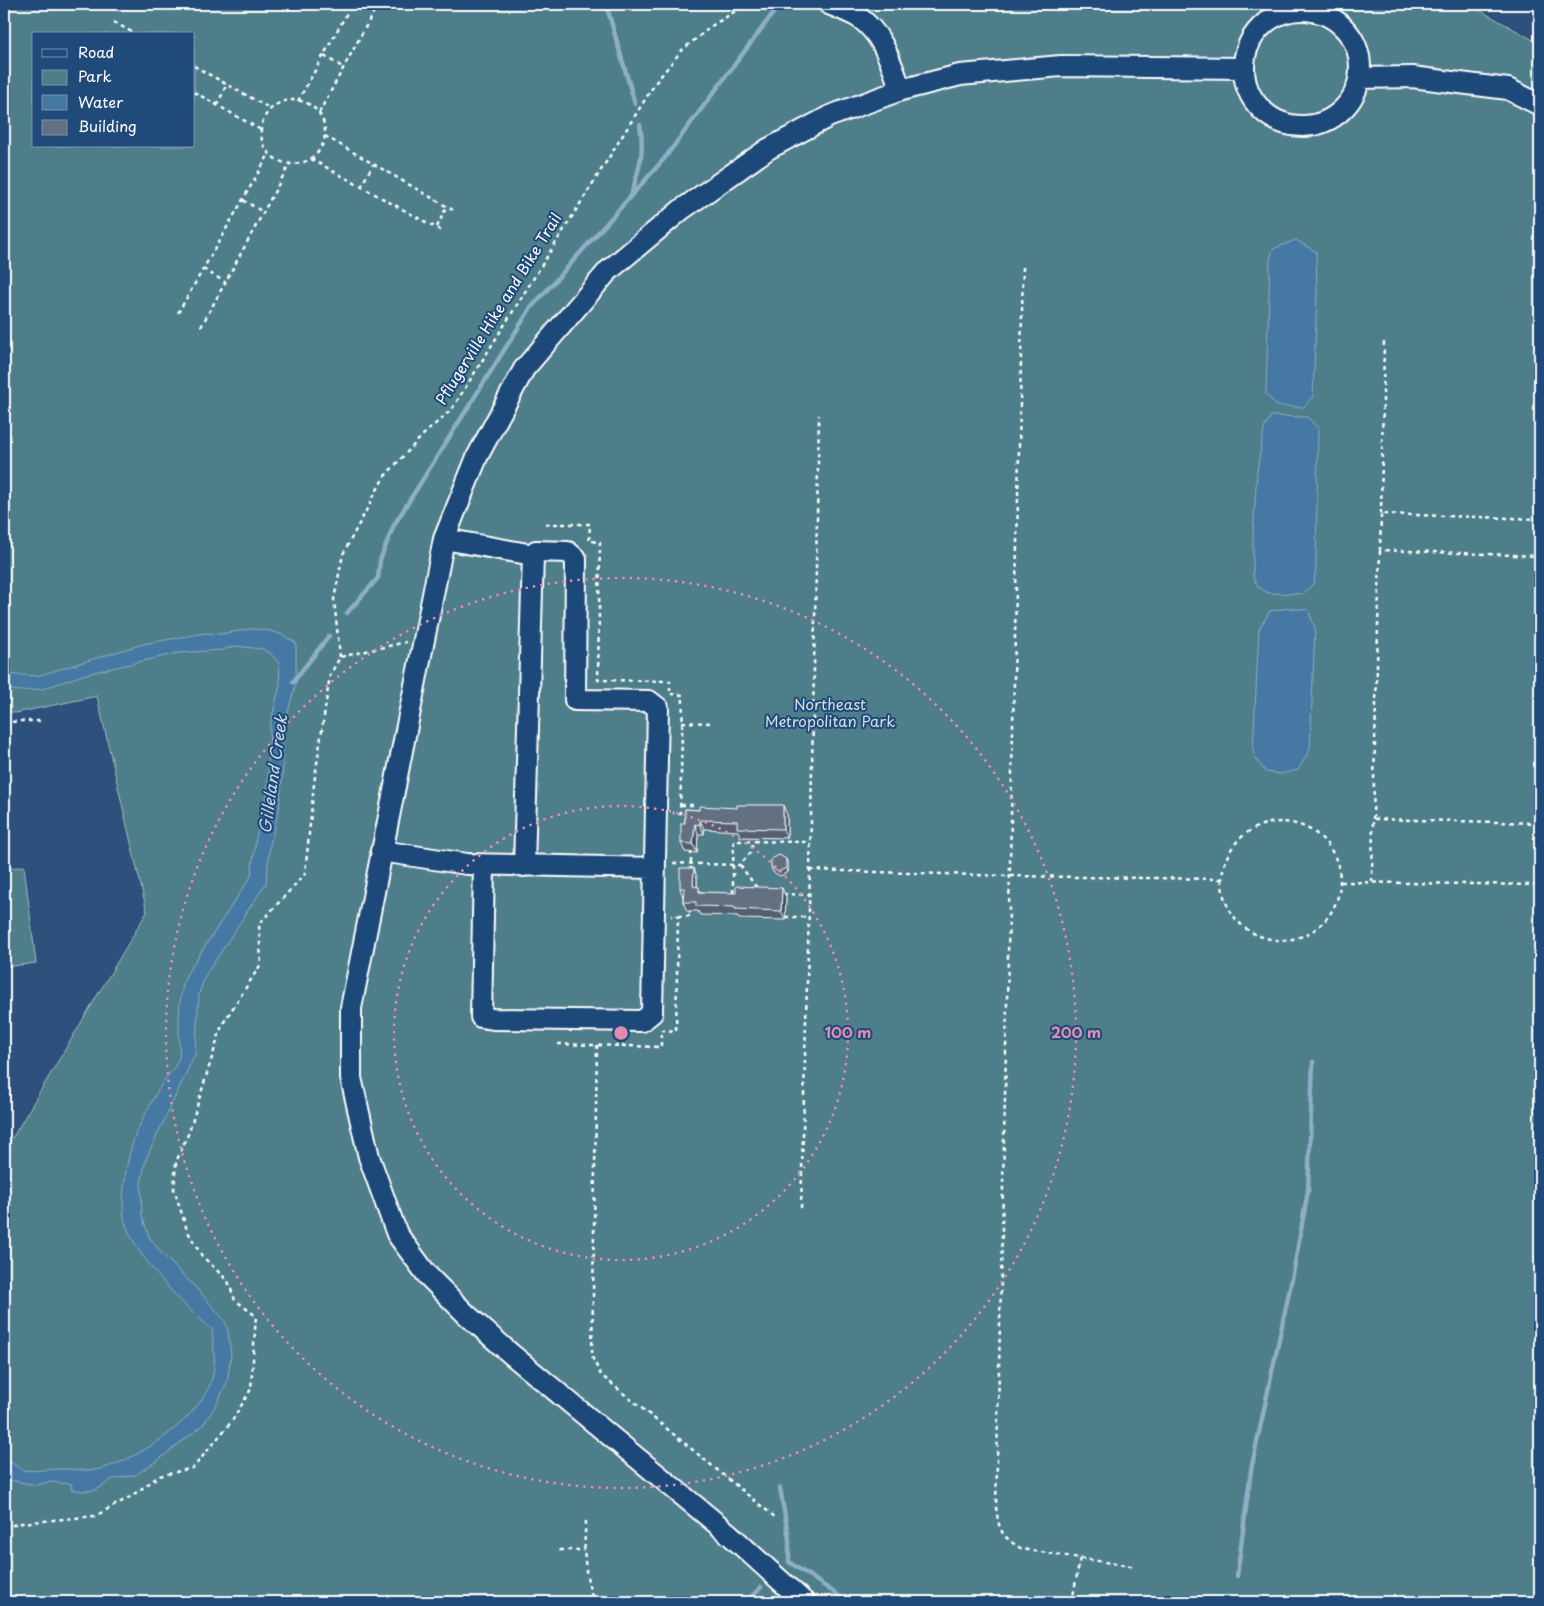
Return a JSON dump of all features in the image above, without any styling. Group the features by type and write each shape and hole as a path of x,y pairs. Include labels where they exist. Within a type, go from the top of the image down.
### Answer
{"street":[{"path":"829,4 858,17 873,30 884,46 901,90"},
{"path":"1283,8 1323,14 1340,24 1352,39 1359,58 1359,78 1353,96 1341,111 1325,122 1306,126 1287,124 1269,117 1255,104 1246,87 1243,68 1246,50 1254,34 1283,8"},
{"path":"804,1602 728,1532 467,1315 428,1276 397,1234 369,1157 351,1078 351,1008 444,539 477,458 524,369 608,271 681,210 768,150 830,116 901,90 960,75 1061,66 1243,68"},
{"path":"1359,78 1412,77 1508,89 1540,105"},
{"path":"444,539 532,555"},
{"path":"484,865 481,1017 493,1020 642,1021 652,1013 660,866 658,708 649,701 575,700 576,558 568,552 536,551 532,555 524,866"},
{"path":"381,851 484,865 660,866"}],"path":[{"path":"298,101 352,4"},
{"path":"319,113 378,4"},
{"name":"Pflugerville Hike and Bike Trail","path":"340,657 334,599 342,554 384,477 423,435 452,409 656,82 682,50 713,26 747,4"},
{"path":"114,22 132,32"},
{"path":"324,56 344,68"},
{"path":"195,67 271,109"},
{"path":"217,105 227,84"},
{"path":"195,93 261,130"},
{"path":"289,101 298,101 313,107 323,120 325,136 319,152 311,159 297,165 282,163 269,154 261,139 261,130 262,122 271,109 279,103 289,101"},
{"path":"325,136 453,210"},
{"path":"178,313 269,154"},
{"path":"311,159 442,231"},
{"path":"361,186 373,164"},
{"path":"200,327 289,165"},
{"path":"243,200 263,212"},
{"path":"437,228 447,206"},
{"path":"1023,267 996,1507 998,1525 1006,1539 1022,1549 1136,1567"},
{"path":"203,269 226,282"},
{"path":"1372,882 1384,339"},
{"path":"801,1208 819,415"},
{"path":"1381,514 1540,519"},
{"path":"546,524 590,524 589,541 600,542 598,680 670,681 670,694 683,695 680,813 666,813"},
{"path":"1380,550 1540,556"},
{"path":"4,1527 22,1523 95,1516 130,1497 159,1476 193,1468 232,1421 251,1389 256,1316 235,1300 228,1280 201,1255 188,1230 174,1189 176,1162 189,1132 222,1025 261,964 259,924 305,874 314,784 330,675 340,657 409,642 423,641"},
{"path":"4,723 19,720 44,721"},
{"path":"682,722 713,723"},
{"path":"681,805 693,806 693,819"},
{"path":"1373,819 1540,823"},
{"path":"1273,823 1293,823 1312,831 1327,844 1337,862 1340,882 1338,899 1330,914 1319,927 1304,936 1288,940 1271,940 1254,934 1240,924 1230,911 1223,896 1222,878 1226,859 1237,841 1253,829 1273,823"},
{"path":"742,893 732,893 734,840 810,842"},
{"path":"740,865 750,852 753,841"},
{"path":"691,853 691,877"},
{"path":"660,866 691,864 740,865"},
{"path":"740,865 754,882 758,891"},
{"path":"810,870 1010,876 1222,878"},
{"path":"1340,882 1540,885"},
{"path":"780,894 809,895"},
{"path":"678,916 691,916 690,911"},
{"path":"785,917 809,917"},
{"path":"597,1045 592,1357 601,1375 776,1518"},
{"path":"586,1521 584,1560 594,1602"},
{"path":"559,1550 584,1550"},
{"path":"1072,1602 1080,1558"}],"green space":[{"name":"Northeast Metropolitan Park","path":"4,4 1469,4 1540,44 1540,1602 4,1602 4,1152 147,912 97,696 16,713 4,711"},
{"path":"24,866 36,963 4,967 4,869"}],"water":[{"path":"1296,240 1316,252 1317,294 1313,396 1304,407 1277,406 1266,394 1270,260 1273,249"},
{"path":"1271,416 1307,417 1318,428 1316,566 1314,583 1303,594 1268,593 1258,587 1253,577 1253,534 1257,471 1264,429"},
{"path":"1288,608 1308,610 1315,628 1310,749 1298,770 1281,774 1266,772 1257,761 1253,750 1259,629 1270,611"},
{"name":"Gilleland Creek","path":"249,629 274,632 296,643 296,683 282,733 284,759 279,810 270,845 266,883 205,976 199,994 195,1054 146,1159 141,1183 142,1215 149,1237 162,1254 198,1290 225,1321 231,1355 227,1383 215,1407 202,1426 157,1461 135,1475 113,1479 96,1490 83,1491 71,1489 72,1484 50,1482 36,1485 4,1479 4,1459 28,1471 93,1470 119,1463 153,1445 169,1433 198,1405 208,1390 214,1369 212,1329 163,1282 132,1238 124,1216 125,1177 131,1149 138,1129 156,1093 178,1061 180,1004 186,975 251,876 256,838 267,796 270,726 280,685 279,663 270,653 262,649 236,646 222,650 178,653 86,674 42,689 21,691 4,689 4,674 37,676 143,644 205,633 221,634"}],"building":[{"path":"737,805 783,805 783,829 737,828 737,821 700,820 700,825 695,824 693,844 681,843 681,823 685,823 685,809 699,810 699,806 737,808"},
{"path":"779,855 786,859 786,868 778,872 771,867 771,859"},
{"path":"680,868 694,868 693,886 699,887 699,892 736,893 736,886 782,888 781,911 696,906 696,902 683,902 684,888 680,888"}],"waterway":[{"path":"606,4 635,104"},
{"path":"347,613 378,578 380,560 394,525 530,309 664,159 780,4"},
{"path":"631,196 639,169 642,144 640,125"},
{"path":"293,682 329,636"},
{"path":"1237,1576 1251,1470 1293,1274 1308,1191 1313,1062"},
{"path":"780,1488 789,1539 789,1562 848,1602"},
{"path":"746,1602 761,1587"}]}
